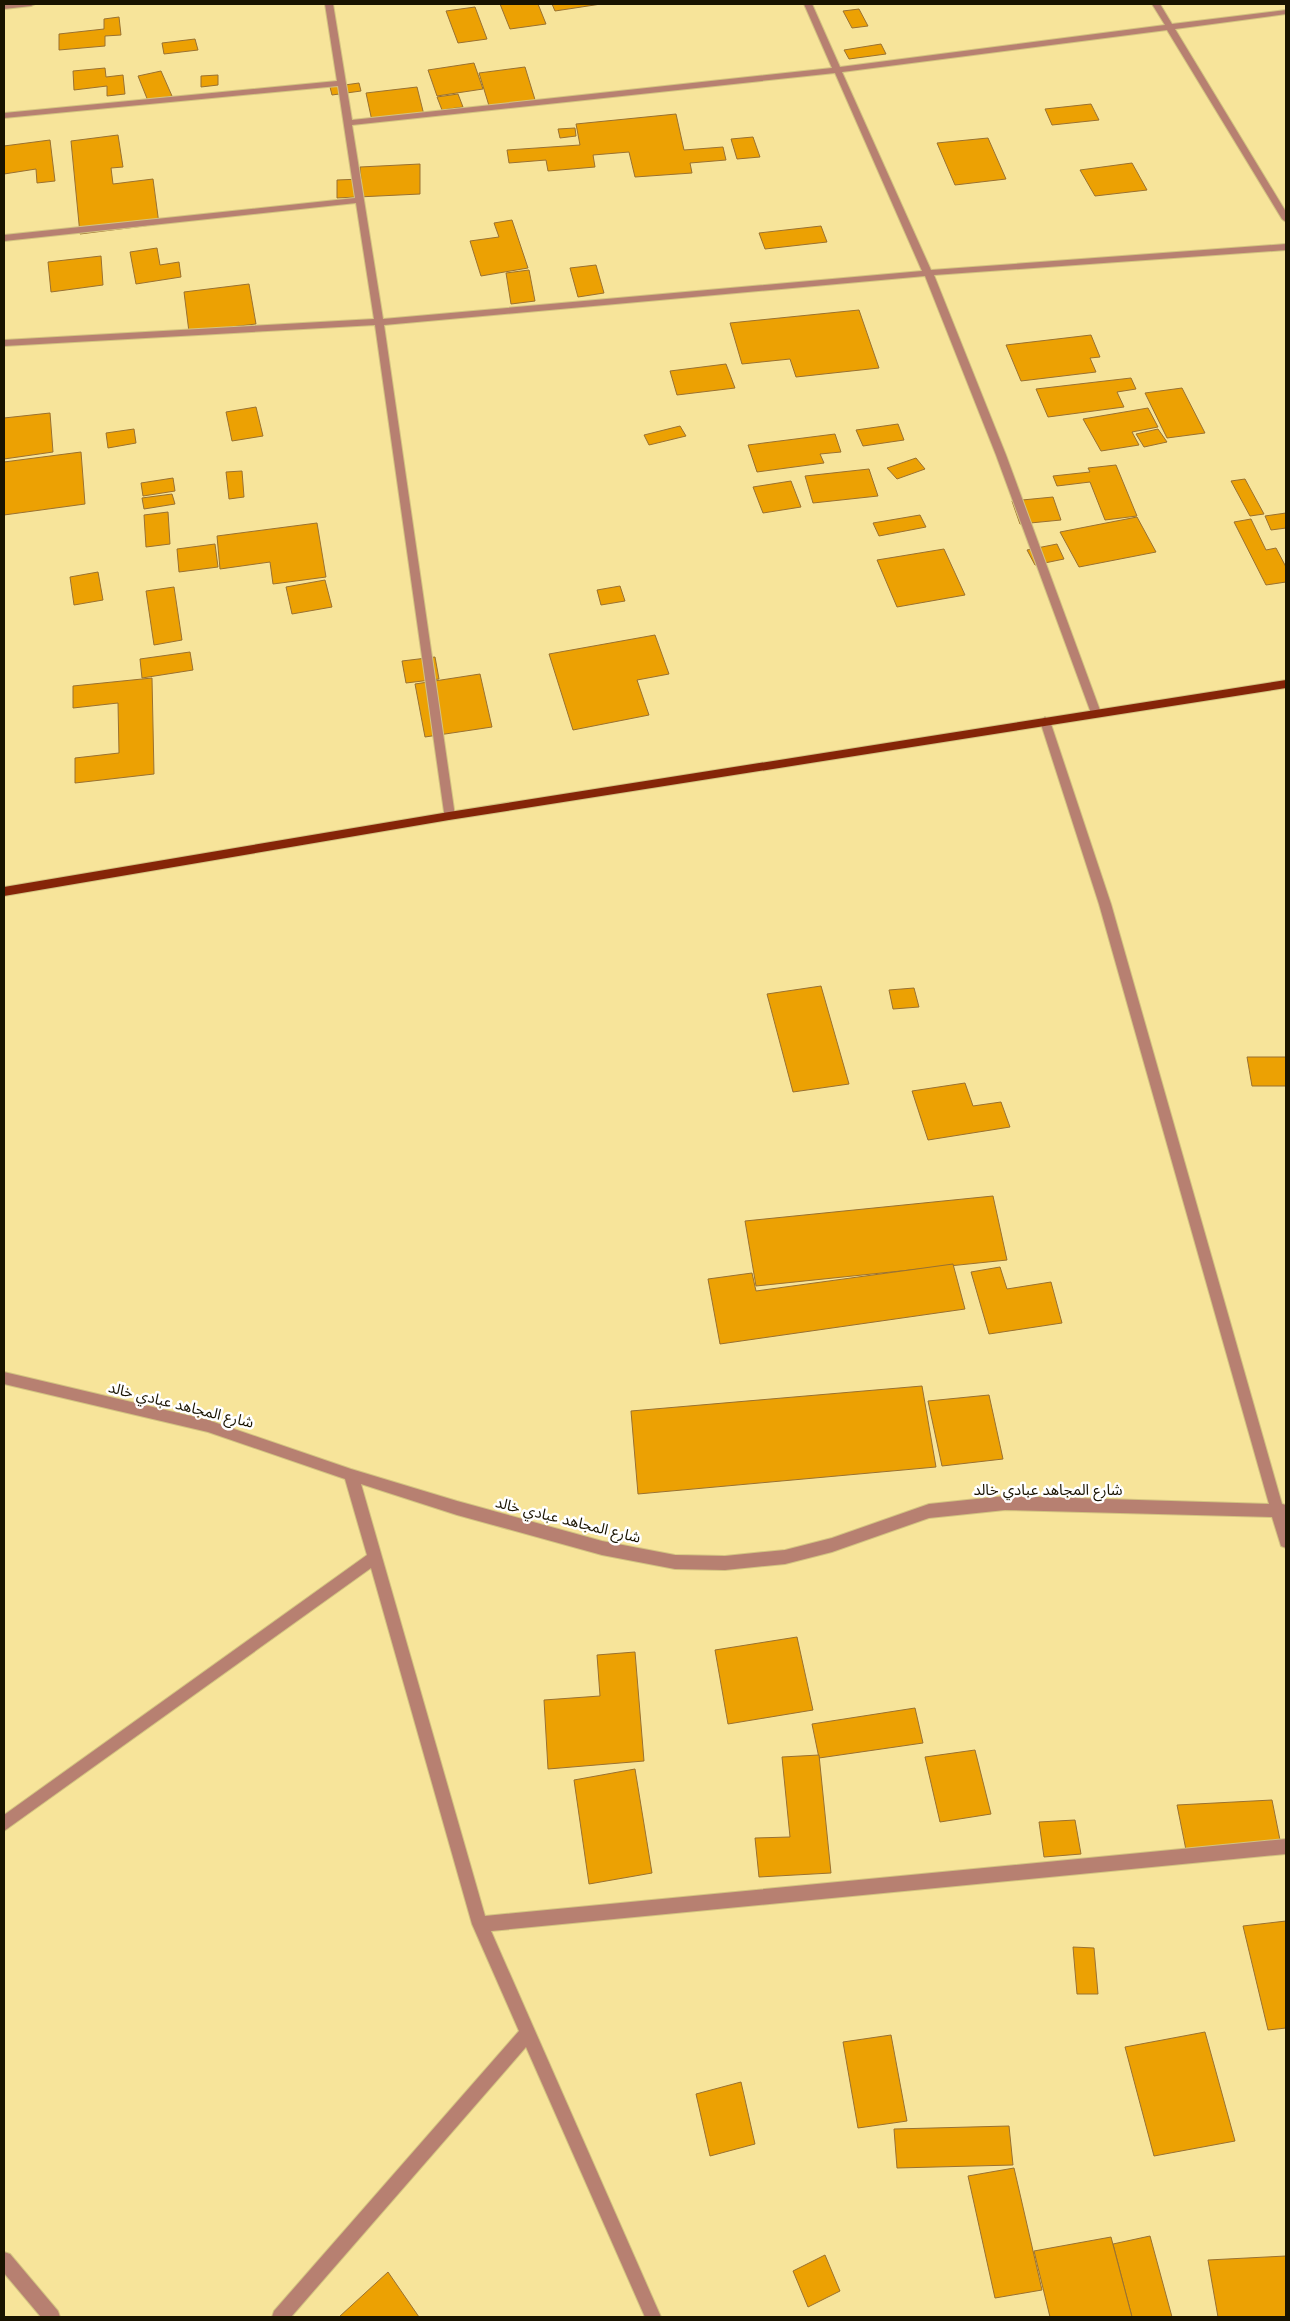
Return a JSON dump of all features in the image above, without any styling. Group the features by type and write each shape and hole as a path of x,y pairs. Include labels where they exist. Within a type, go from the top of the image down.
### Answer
{"main road":[{"path":"4,892 449,816 1286,684"}],"street":[{"path":"4,7 30,4"},
{"path":"330,4 379,322 449,816"},
{"path":"808,4 928,273 1001,454 1096,713"},
{"path":"1156,4 1286,219"},
{"path":"348,123 838,70 1286,12"},
{"path":"4,116 341,83"},
{"path":"4,238 360,200"},
{"path":"4,343 379,322 928,273 1286,246"},
{"path":"1045,721 1113,932 1282,1511 1286,1541"},
{"name":"شارع المجاهد عبادي خالد","path":"4,1378 208,1426 271,1446 351,1475 457,1508 602,1548 675,1562 725,1563 785,1557 832,1545 928,1511 961,1506 1005,1503 1282,1511"},
{"path":"351,1475 480,1924 653,2317"},
{"path":"4,1824 375,1557"},
{"path":"480,1924 1286,1847"},
{"path":"280,2317 528,2033"},
{"path":"4,2260 52,2317"}],"building":[{"path":"500,4 538,4 546,24 510,29"},
{"path":"552,4 601,4 555,11"},
{"path":"475,7 487,39 458,43 446,11"},
{"path":"859,9 868,26 852,28 843,11"},
{"path":"119,17 121,35 105,36 105,46 59,50 59,34 104,29 104,19"},
{"path":"195,39 198,50 164,54 162,43"},
{"path":"881,44 886,54 849,59 844,50"},
{"path":"474,63 483,89 437,96 428,70"},
{"path":"525,67 536,103 490,109 479,73"},
{"path":"105,68 106,77 123,75 125,94 107,96 107,86 74,90 73,71"},
{"path":"161,71 172,96 148,101 138,76"},
{"path":"218,75 218,85 201,87 201,76"},
{"path":"359,83 361,91 332,95 330,87"},
{"path":"417,87 424,115 372,121 366,93"},
{"path":"458,94 463,107 442,110 437,97"},
{"path":"1091,104 1099,120 1052,125 1045,109"},
{"path":"676,114 684,150 723,147 726,160 690,163 692,173 635,177 629,152 593,155 595,167 548,171 546,160 509,163 507,150 580,145 576,124"},
{"path":"575,128 576,136 560,138 558,129"},
{"path":"118,135 123,167 111,168 113,184 153,179 159,224 80,234 71,141"},
{"path":"753,137 760,157 737,159 731,139"},
{"path":"988,138 1006,179 955,185 937,143"},
{"path":"50,140 55,181 37,183 36,169 4,174 4,146"},
{"path":"1132,163 1147,190 1095,196 1080,170"},
{"path":"420,164 420,194 337,198 337,180 361,179 360,167"},
{"path":"512,220 528,268 481,276 470,241 499,237 494,223"},
{"path":"821,226 827,242 765,249 759,233"},
{"path":"157,248 160,265 179,262 181,277 136,284 130,252"},
{"path":"101,256 103,285 51,292 48,262"},
{"path":"596,265 604,293 578,297 570,268"},
{"path":"529,270 535,301 511,304 506,273"},
{"path":"249,284 256,324 189,332 184,292"},
{"path":"859,310 879,368 796,377 790,359 742,364 730,323"},
{"path":"1091,335 1100,357 1090,358 1096,372 1021,381 1006,345"},
{"path":"726,364 735,388 677,395 670,371"},
{"path":"1131,378 1136,389 1117,392 1124,407 1048,417 1036,389"},
{"path":"1182,388 1205,433 1167,438 1145,393"},
{"path":"256,407 263,436 232,441 226,412"},
{"path":"1148,408 1158,427 1132,432 1139,445 1101,451 1083,419"},
{"path":"50,413 53,452 4,459 4,418"},
{"path":"898,424 904,440 863,446 856,430"},
{"path":"680,426 686,436 649,445 644,435"},
{"path":"134,429 136,443 108,448 106,433"},
{"path":"1158,429 1167,442 1144,447 1136,434"},
{"path":"835,434 841,452 820,454 824,463 757,472 748,445"},
{"path":"81,452 85,504 4,515 4,462"},
{"path":"916,458 925,469 897,479 887,468"},
{"path":"1116,465 1137,516 1105,520 1090,482 1057,486 1053,476 1090,472 1088,468"},
{"path":"869,469 878,496 813,503 805,476"},
{"path":"242,471 244,497 229,499 226,472"},
{"path":"173,478 175,491 143,496 141,483"},
{"path":"1245,479 1264,514 1250,516 1231,481"},
{"path":"791,481 801,507 763,513 753,487"},
{"path":"172,494 175,504 144,509 142,498"},
{"path":"1053,497 1061,520 1020,524 1012,501"},
{"path":"168,512 170,544 146,547 144,515"},
{"path":"1286,513 1286,528 1271,530 1265,516"},
{"path":"920,515 926,527 879,536 873,523"},
{"path":"1137,517 1156,552 1079,567 1060,532"},
{"path":"1251,519 1266,550 1276,548 1286,567 1286,582 1266,585 1234,522"},
{"path":"317,523 326,577 273,584 270,562 220,569 217,536"},
{"path":"215,544 218,567 179,572 177,549"},
{"path":"1057,544 1064,559 1035,565 1027,550"},
{"path":"944,549 965,595 897,607 877,560"},
{"path":"98,572 103,600 74,605 70,577"},
{"path":"325,580 332,607 292,614 286,587"},
{"path":"620,586 625,601 601,605 597,590"},
{"path":"174,587 182,640 154,645 146,591"},
{"path":"655,635 669,674 637,680 649,715 573,730 549,654"},
{"path":"190,652 193,670 142,678 140,659"},
{"path":"435,657 439,679 406,683 402,661"},
{"path":"480,674 492,727 425,737 415,684"},
{"path":"152,678 154,774 75,783 75,758 119,753 118,703 73,708 73,686"},
{"path":"821,986 849,1084 793,1092 767,994"},
{"path":"914,988 919,1007 893,1009 889,990"},
{"path":"1247,1057 1286,1057 1286,1086 1252,1086"},
{"path":"965,1083 973,1106 1001,1102 1010,1127 928,1140 912,1091"},
{"path":"993,1196 1007,1260 756,1286 745,1221"},
{"path":"953,1264 965,1309 720,1344 708,1279 752,1273 756,1291"},
{"path":"1000,1267 1007,1289 1051,1282 1062,1323 989,1334 971,1272"},
{"path":"922,1386 936,1467 638,1494 631,1411"},
{"path":"989,1395 1003,1459 942,1466 928,1401"},
{"path":"797,1637 813,1710 728,1724 715,1650"},
{"path":"635,1652 644,1761 548,1769 544,1700 600,1696 597,1655"},
{"path":"915,1708 923,1743 819,1758 812,1724"},
{"path":"975,1750 991,1814 940,1822 925,1757"},
{"path":"819,1755 831,1873 759,1877 755,1838 790,1837 782,1757"},
{"path":"635,1769 652,1873 589,1884 574,1780"},
{"path":"1272,1800 1282,1850 1187,1855 1177,1805"},
{"path":"1075,1820 1081,1854 1044,1857 1039,1822"},
{"path":"1286,1921 1286,2028 1268,2030 1243,1926"},
{"path":"1073,1947 1094,1948 1098,1994 1077,1994"},
{"path":"1205,2032 1235,2141 1154,2156 1125,2047"},
{"path":"891,2035 907,2121 858,2128 843,2042"},
{"path":"741,2082 755,2144 710,2156 696,2094"},
{"path":"1009,2126 1013,2165 897,2168 894,2129"},
{"path":"1014,2168 1042,2290 995,2298 968,2176"},
{"path":"1150,2236 1172,2317 1132,2317 1113,2244"},
{"path":"1111,2237 1132,2317 1050,2317 1034,2251"},
{"path":"825,2255 840,2291 808,2307 793,2271"},
{"path":"1286,2256 1286,2317 1218,2317 1208,2260"},
{"path":"388,2272 419,2317 339,2317"}]}
